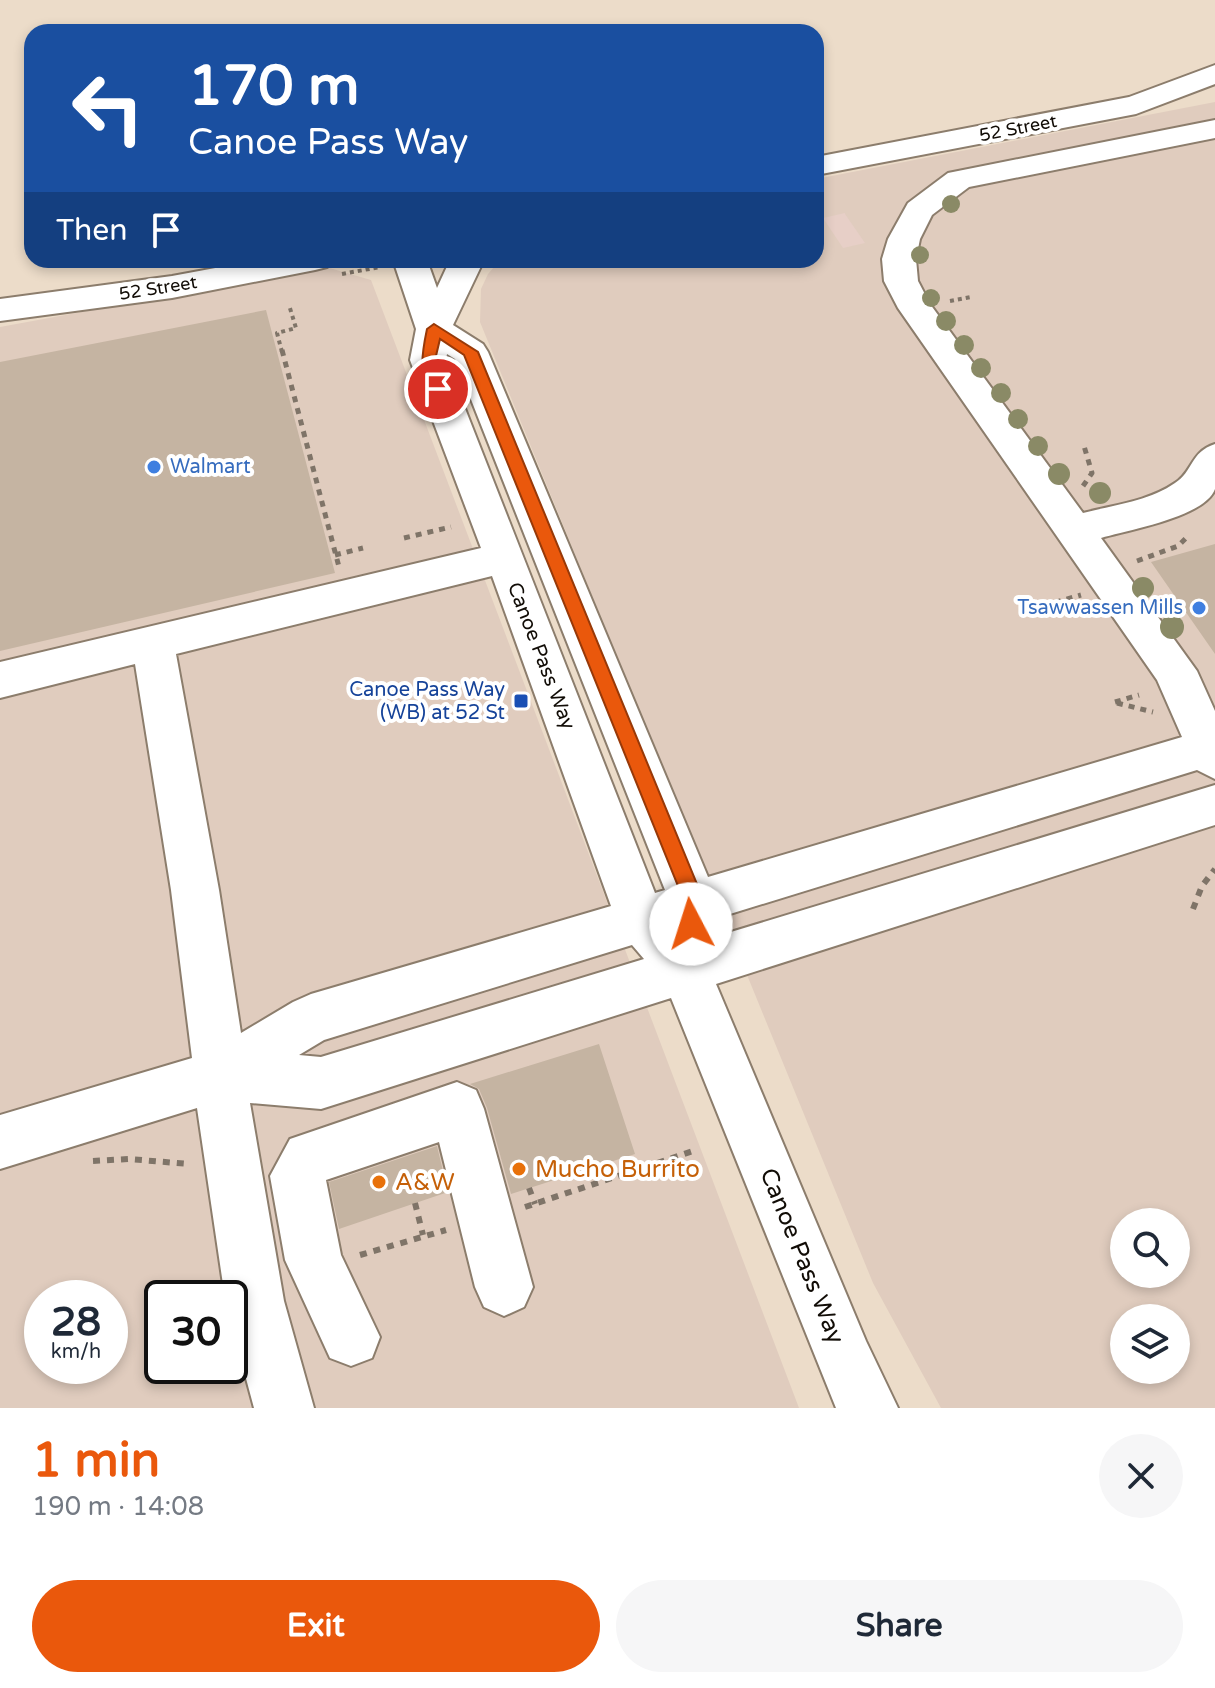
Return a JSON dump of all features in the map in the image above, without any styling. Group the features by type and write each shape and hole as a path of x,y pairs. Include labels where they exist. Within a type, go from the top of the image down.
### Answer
{"street":[{"name":"52 Street","path":"862,129 1169,71 1215,67"},
{"name":"52 Street","path":"824,164 1136,105 1215,74"},
{"path":"0,1142 220,1075 311,1019 694,901 1211,754 1175,671 915,308 901,281 899,259 904,239 919,210 959,180 1215,129"},
{"name":"52 Street","path":"0,291 121,268"},
{"name":"52 Street","path":"0,310 172,287 273,268"},
{"name":"Canoe Pass Way","path":"413,268 434,329 428,360 640,918 685,970 845,1362 868,1408"},
{"path":"434,329 463,268"},
{"name":"Canoe Pass Way","path":"434,329 470,352 694,901 685,970"},
{"path":"1074,530 1159,508 1192,492 1215,458"},
{"path":"0,680 503,558"},
{"path":"153,643 206,969 243,1246 271,1371 284,1408"},
{"path":"220,1075 321,1083 1215,805"},
{"path":"351,1337 314,1260 298,1176 309,1158 457,1109 504,1287"}],"path":[{"path":"941,303 971,297"},
{"path":"289,305 296,328 277,333 342,577"},
{"path":"1084,446 1092,473"},
{"path":"404,538 451,527"},
{"path":"1136,562 1178,546 1186,538"},
{"path":"335,555 363,548"},
{"path":"1032,609 1072,598"},
{"path":"1139,695 1115,702 1154,712"},
{"path":"1193,909 1202,886 1215,869"},
{"path":"520,1209 693,1151"},
{"path":"86,1161 129,1159 189,1164"},
{"path":"529,1188 535,1204"},
{"path":"415,1203 423,1235"},
{"path":"354,1257 453,1229"}],"shaded area":[{"path":"1215,102 1215,1408 941,1408 873,1283 480,322 481,289 493,268 824,268 824,177"},
{"path":"845,213 865,243 843,248 824,218"},
{"path":"321,268 371,280 799,1408 0,1408 0,327"}],"building":[{"name":"Walmart","path":"266,310 335,573 0,651 0,362"},
{"name":"Tsawwassen Mills","path":"1215,544 1215,654 1151,562"},
{"path":"599,1044 635,1154 511,1194 487,1108 479,1089 470,1084"},
{"name":"A&W","path":"437,1146 448,1192 339,1229 329,1182"}],"place":[{"name":"Walmart","path":"154,467"},
{"name":"Tsawwassen Mills","path":"1199,608"},
{"name":"Canoe Pass Way (WB) at 52 St","path":"521,701"},
{"name":"Mucho Burrito","path":"519,1169"},
{"name":"A&W","path":"379,1182"}],"route":[{"path":"438,389 428,360 434,329 470,352 694,901 691,924"}]}
